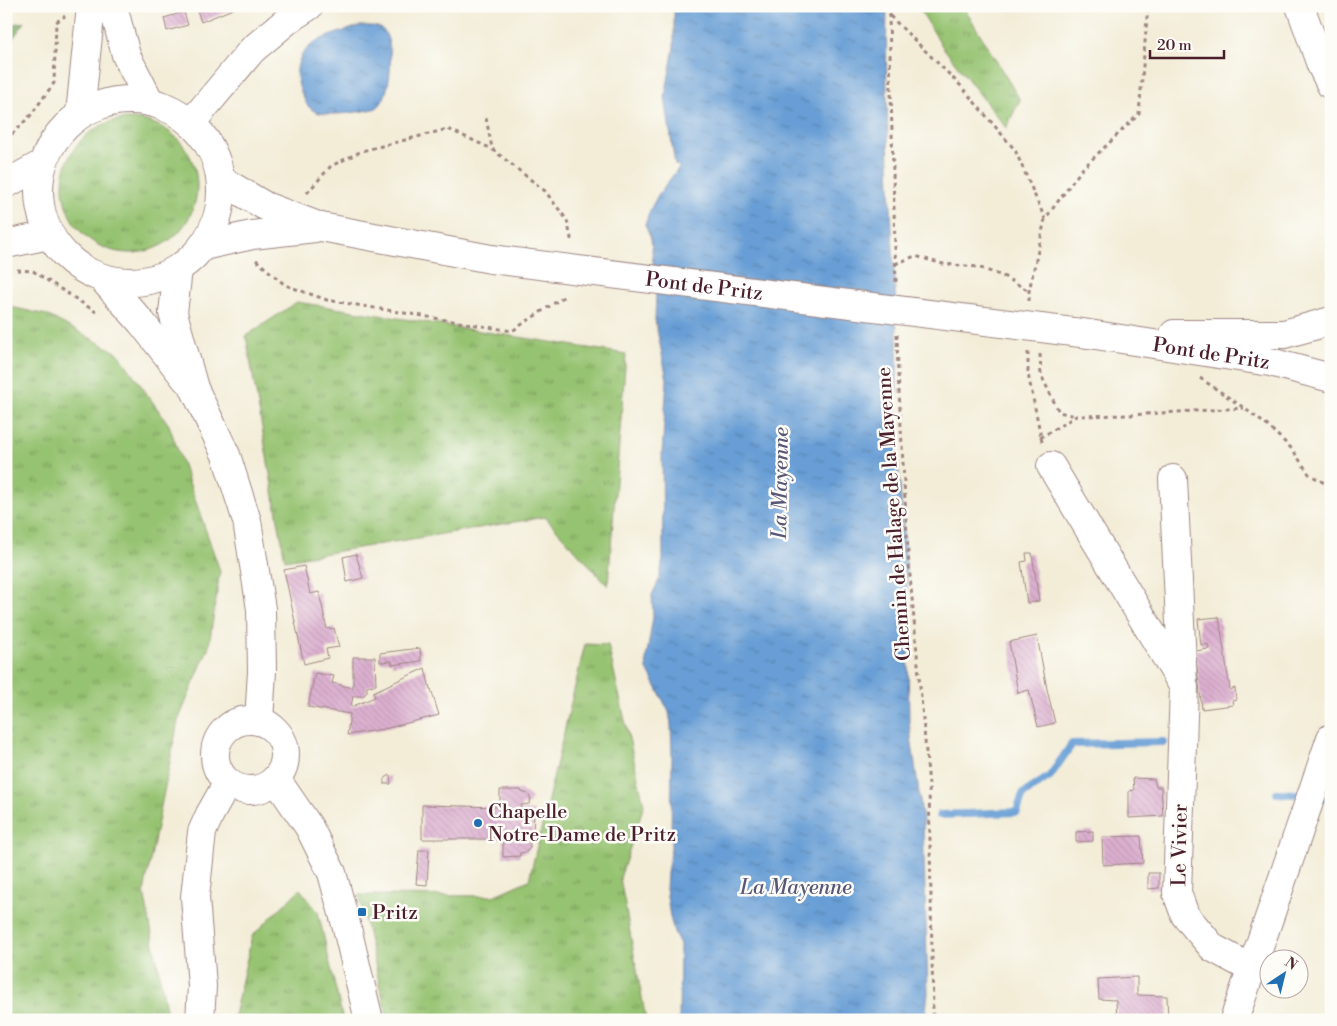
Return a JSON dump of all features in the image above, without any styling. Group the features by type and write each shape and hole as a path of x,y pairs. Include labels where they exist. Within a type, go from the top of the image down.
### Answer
{"main road":[{"path":"113,6 126,55 150,102"},
{"path":"191,123 252,50 289,19 309,6"},
{"path":"1300,6 1331,85"},
{"path":"79,10 80,114"},
{"path":"126,99 150,102 172,110 191,123 205,140 216,159 221,180 221,204 215,226 203,246 192,259 178,269 154,280 128,283 102,278 81,269 63,254 49,235 40,213 38,188 42,164 50,144 63,127 80,114 102,104 126,99"},
{"path":"6,184 42,164"},
{"name":"Pont de Pritz","path":"221,180 264,206 322,227 492,259 1090,334 1270,362 1331,378"},
{"name":"Pont de Pritz","path":"203,246 252,235 322,227"},
{"path":"6,244 49,235"},
{"path":"178,269 173,313 194,388 226,455 247,521 261,609 262,671 259,721"},
{"path":"102,278 142,323 194,388"},
{"name":"Pont de Pritz","path":"1090,334 1284,334 1331,321"},
{"path":"1051,466 1184,688"},
{"name":"Le Vivier","path":"1173,478 1184,688 1177,893 1185,915 1213,948 1252,969"},
{"path":"247,720 259,721 270,726 278,734 283,745 285,757 282,769 276,779 258,789 237,787 228,782 220,773 216,762 215,750 219,739 226,730 236,723 247,720"},
{"path":"1234,1020 1331,738"},
{"path":"276,779 309,826 332,873 369,1020"},
{"path":"200,1020 202,986 195,897 202,832 228,782"}],"path":[{"path":"890,6 896,294"},
{"path":"889,16 960,85 1015,150 1045,219 1082,169 1139,114 1148,6"},
{"path":"6,140 31,115 54,83 56,22 79,10"},
{"path":"486,118 492,148"},
{"path":"895,264 915,256 943,264 978,267 1005,277 1029,291 1031,301"},
{"path":"15,270 33,271 99,314"},
{"name":"Chemin de Halage de la Mayenne","path":"897,333 908,554 928,785 932,1020"},
{"path":"1039,348 1042,375 1059,412 1076,416 1129,415 1244,408 1292,450 1309,474 1331,487"},
{"path":"1040,438 1076,416"},
{"path":"1325,1020 1331,998"}],"green space":[{"path":"918,6 963,6 1020,100 1006,128 942,46"},
{"path":"25,22 6,48 6,25"},
{"path":"130,119 156,124 167,130 177,139 186,149 192,160 197,186 192,212 186,223 177,233 167,242 156,248 130,253 104,248 93,242 83,233 74,223 68,212 63,186 68,160 74,149 83,139 93,130 104,124"},
{"path":"297,302 626,354 608,586 545,517 285,560 246,336"},
{"path":"6,306 47,315 118,353 169,425 220,571 209,646 178,721 144,892 168,1020 6,1020"},
{"path":"585,644 608,645 644,805 620,878 646,1020 388,1020 359,895 493,896 529,880"},
{"path":"300,889 318,912 343,1020 233,1020 252,936"}],"water":[{"name":"La Mayenne","path":"674,6 887,6 888,128 897,336 895,422 907,578 909,722 923,821 928,993 925,1020 679,1020 680,944 670,917 666,889 671,849 671,724 669,712 647,669 646,660 653,617 652,595 659,580 663,559 662,454 667,379 655,320 656,294 651,239 645,225 658,195 680,166 675,165 665,97 674,47"},
{"path":"359,26 380,28 386,35 389,45 390,70 386,94 376,108 368,110 332,114 315,111 307,105 297,79 299,60 302,54 318,41"}],"building":[{"path":"240,6 201,22 196,7"},
{"path":"184,12 188,25 167,31 164,18"},
{"path":"1026,553 1032,553 1039,601 1027,603 1021,562 1027,561"},
{"path":"356,554 363,578 347,582 343,557"},
{"path":"304,566 310,594 319,592 327,629 334,628 339,647 326,649 328,658 304,664 284,570"},
{"path":"1219,617 1230,690 1235,688 1236,700 1232,701 1233,705 1202,709 1195,651 1209,649 1208,644 1201,645 1198,619"},
{"path":"1037,636 1055,723 1038,727 1029,690 1018,693 1009,642"},
{"path":"420,648 421,661 392,665 392,661 380,662 380,653"},
{"path":"353,657 375,657 376,685 367,686 367,692 363,696 353,696 351,707 375,697 373,692 425,668 439,715 384,729 347,735 350,714 308,707 315,673 334,676 332,683 353,688"},
{"path":"390,775 391,784 384,784 384,779"},
{"path":"1133,778 1154,779 1156,787 1161,787 1163,816 1129,818 1129,791 1134,790"},
{"name":"Chapelle Notre-Dame de Pritz","path":"500,790 521,790 528,794 531,799 529,804 521,805 521,810 534,811 533,835 520,835 520,838 528,840 530,848 526,852 520,853 520,856 503,857 503,839 422,839 422,805 500,807"},
{"path":"1093,831 1093,841 1076,842 1076,832"},
{"path":"1141,836 1143,863 1103,865 1102,837"},
{"path":"419,850 429,850 427,885 416,884"},
{"path":"1148,873 1159,873 1159,888 1148,889"},
{"path":"1137,977 1137,995 1167,996 1168,1020 1117,1020 1116,1000 1099,999 1098,979"}],"waterway":[{"path":"940,815 1017,812 1023,794 1050,776 1072,744 1163,742"},
{"path":"1277,793 1295,794"},
{"path":"1321,799 1331,799"}],"place":[{"name":"Chapelle Notre-Dame de Pritz","path":"478,823"},
{"name":"Pritz","path":"362,912"}]}
